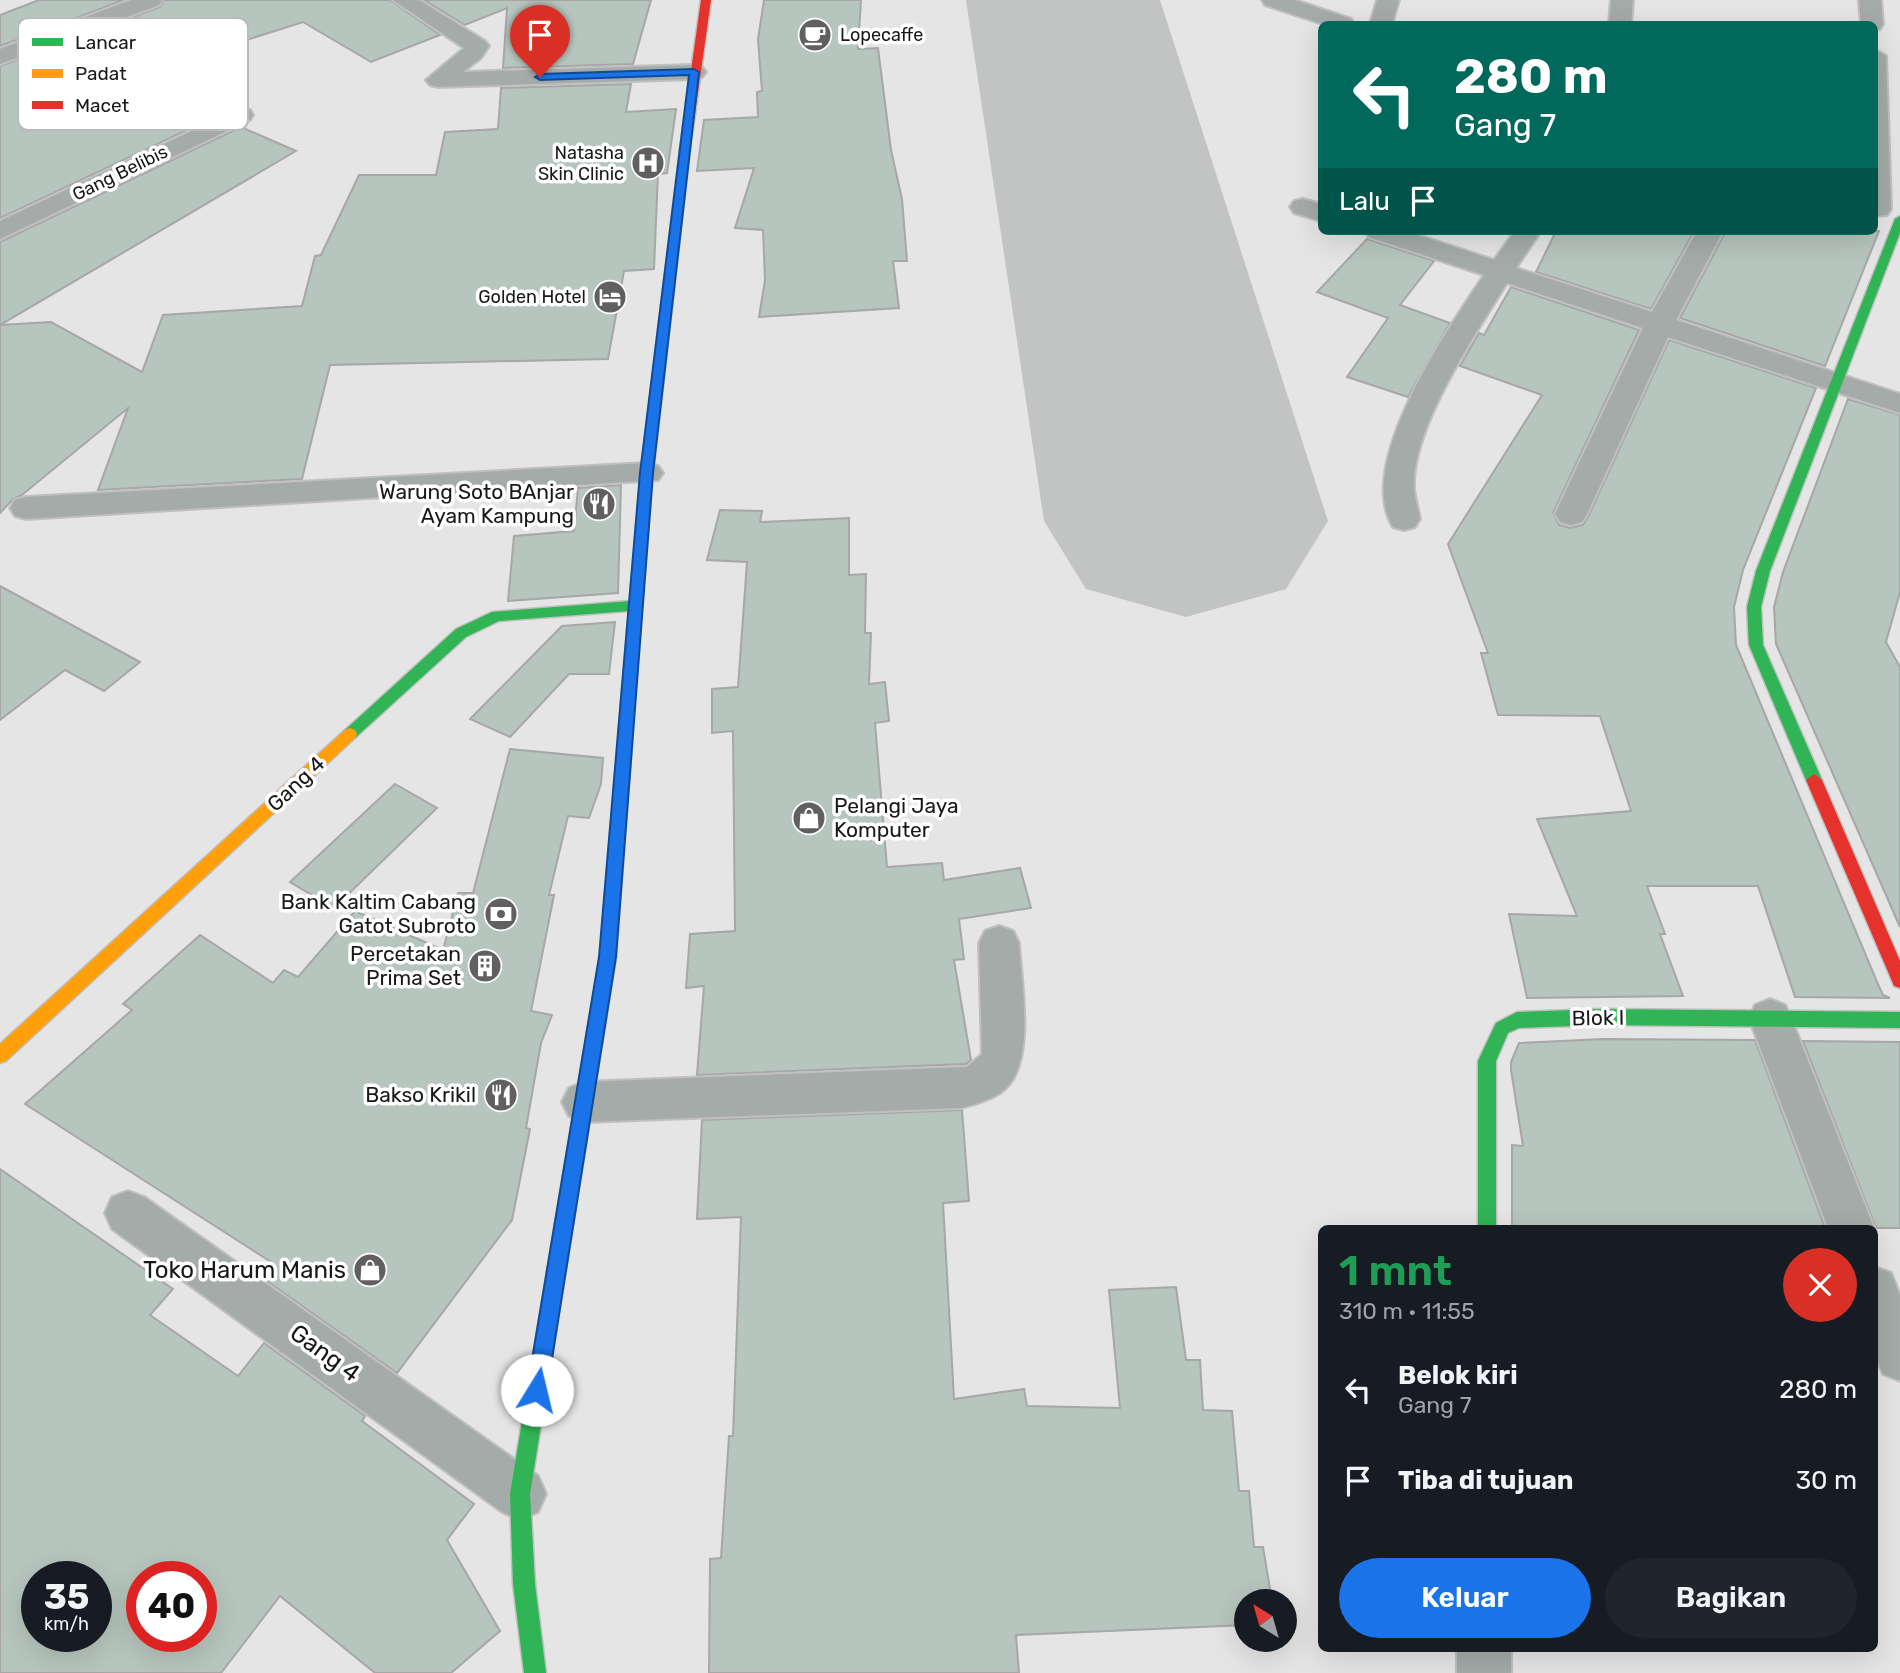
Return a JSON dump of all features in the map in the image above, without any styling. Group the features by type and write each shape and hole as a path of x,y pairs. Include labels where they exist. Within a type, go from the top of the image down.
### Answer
{"street":[{"path":"103,18 151,0"},
{"path":"404,0 477,46 473,53 438,80 694,72"},
{"path":"535,1673 526,1625 521,1568 520,1494 608,957 647,473 694,72 706,0"},
{"path":"1273,0 1334,21"},
{"path":"1382,21 1388,0"},
{"path":"1620,21 1622,0"},
{"path":"1870,0 1872,21"},
{"path":"0,57 18,50"},
{"path":"1883,71 1888,213 1835,383 1763,571 1754,607 1756,645 1900,981"},
{"name":"Gang Belibis","path":"0,231 210,130"},
{"path":"1390,235 1900,404"},
{"path":"1404,519 1398,481 1412,428 1499,270 1525,235"},
{"path":"1571,514 1659,325 1708,235"},
{"path":"26,508 647,473"},
{"name":"Gang 4","path":"0,1055 461,633 497,616 635,606"},
{"path":"584,1102 961,1088 980,1083 999,1066 1003,1054 999,943"},
{"name":"Blok I","path":"1487,1225 1487,1061 1502,1028 1517,1020 1603,1017 1900,1020"},
{"path":"1770,1018 1850,1225"},
{"name":"Gang 4","path":"128,1213 520,1494"},
{"path":"1878,1300 1900,1357"},
{"path":"1484,1652 1485,1673"}],"building":[{"path":"39,0 124,0 75,18 18,18 18,39 0,46 0,15"},
{"path":"164,0 390,0 440,35 371,62 303,22 248,40 248,18 130,18 160,7"},
{"path":"424,0 651,0 633,64 503,68 507,8 465,25"},
{"path":"764,0 861,0 858,49 878,48 891,150 902,199 907,261 893,261 899,308 759,317 765,280 763,230 735,228 754,168 697,171 704,120 758,117 757,92 762,91 758,39"},
{"path":"18,59 18,130 187,130 0,218 0,66"},
{"path":"631,84 626,112 676,109 667,173 658,174 654,269 624,271 608,359 330,365 302,479 98,490 128,408 22,495 13,499 0,513 0,325 51,322 142,372 163,315 302,306 315,256 321,255 359,175 436,175 445,132 498,129 501,88"},
{"path":"235,130 248,130 296,151 0,325 0,242"},
{"path":"1554,235 1692,235 1651,309 1536,272"},
{"path":"1724,235 1877,235 1825,366 1680,318"},
{"path":"1367,239 1434,261 1400,305 1450,323 1408,397 1347,377 1388,318 1317,292"},
{"path":"1511,287 1639,330 1553,513 1559,525 1570,528 1583,525 1589,515 1669,340 1816,388 1743,570 1734,607 1736,645 1877,982 1883,995 1890,998 1795,997 1758,886 1647,886 1665,934 1660,934 1683,996 1527,998 1509,914 1577,916 1537,819 1631,811 1600,716 1498,715 1481,653 1488,653 1448,544 1542,395 1460,366 1479,333 1484,335"},
{"path":"1848,399 1900,415 1900,592 1886,642 1900,667 1900,927 1776,644 1774,607 1783,572"},
{"path":"621,485 618,593 508,601 514,536 574,531 578,488"},
{"path":"720,510 762,511 760,522 849,518 849,575 866,574 865,633 871,633 869,684 885,682 889,721 875,723 887,867 942,863 944,880 1020,868 1031,908 959,919 964,959 954,960 971,1060 966,1064 697,1075 704,986 686,988 690,934 735,931 733,731 712,733 712,689 738,687 747,562 707,560"},
{"path":"0,586 140,662 104,691 65,670 0,720"},
{"path":"615,622 609,674 569,674 510,737 470,719 562,626"},
{"path":"510,749 603,758 601,784 589,818 568,816 549,895 554,895 531,1011 552,1015 541,1043 526,1128 530,1129 512,1220 397,1373 260,1276 271,1262 25,1104 132,1010 123,1004 200,935 273,983 284,970 298,977 355,911 443,950 458,893 473,893"},
{"path":"395,784 437,808 334,908 290,882"},
{"path":"1603,1039 1755,1040 1824,1225 1512,1225 1512,1145 1523,1146 1511,1070 1511,1062 1519,1043"},
{"path":"1803,1041 1900,1042 1900,1228 1878,1228 1878,1225 1875,1225"},
{"path":"962,1110 969,1201 943,1203 954,1399 1024,1389 1027,1406 1120,1408 1109,1290 1176,1287 1186,1360 1200,1360 1203,1410 1232,1411 1239,1491 1249,1491 1254,1547 1263,1547 1270,1589 1234,1589 1234,1626 1016,1635 1019,1673 709,1673 710,1559 721,1558 729,1436 733,1436 741,1217 697,1219 702,1120"},
{"path":"0,1169 173,1289 150,1315 238,1376 264,1343 365,1416 362,1421 474,1504 447,1540 500,1631 451,1673 375,1673 280,1596 221,1673 0,1673"}],"runway":[{"path":"1063,0 1186,521"}],"traffic: fast":[{"path":"625,741 647,473 685,149"},
{"path":"1814,780 1756,645 1754,607 1763,571 1900,219"},
{"path":"350,734 461,633 497,616 635,606"},
{"path":"1487,1225 1487,1061 1502,1028 1517,1020 1603,1017 1900,1020"},
{"path":"535,1673 524,1584 520,1494 572,1175"}],"traffic: slow":[{"path":"0,1055 350,734"}],"traffic: jam":[{"path":"685,149 706,0"},
{"path":"572,1175 608,957 625,741"},
{"path":"1814,780 1900,981"}],"place":[{"name":"Lopecaffe","path":"815,35"},
{"name":"Natasha Skin Clinic","path":"648,163"},
{"name":"Golden Hotel","path":"610,297"},
{"name":"Warung Soto BAnjar Ayam Kampung","path":"599,504"},
{"name":"Pelangi Jaya Komputer","path":"809,818"},
{"name":"Bank Kaltim Cabang Gatot Subroto","path":"501,914"},
{"name":"Percetakan Prima Set","path":"485,966"},
{"name":"Bakso Krikil","path":"501,1095"},
{"name":"Toko Harum Manis","path":"370,1270"}],"route":[{"path":"537,1390 608,957 647,473 694,72 540,77"}]}
